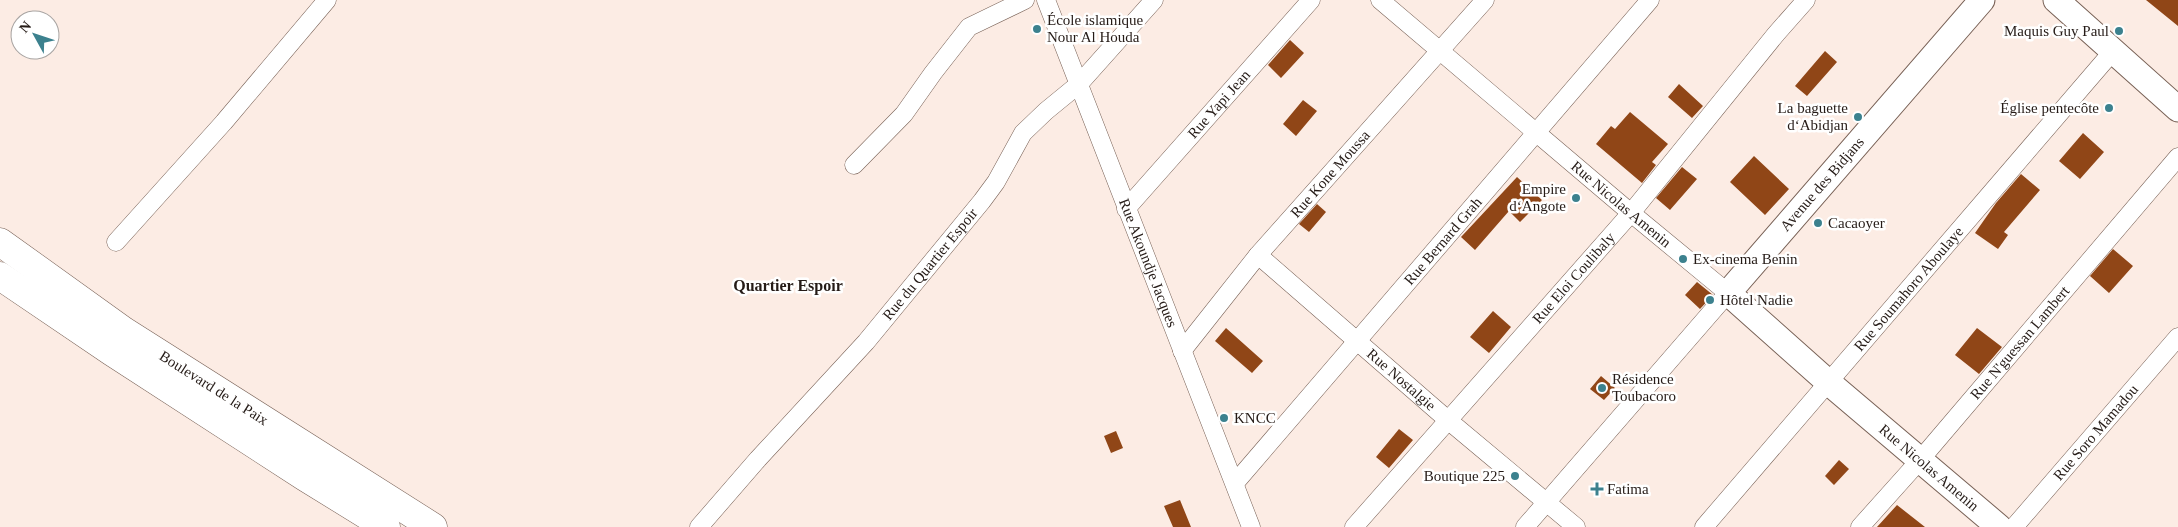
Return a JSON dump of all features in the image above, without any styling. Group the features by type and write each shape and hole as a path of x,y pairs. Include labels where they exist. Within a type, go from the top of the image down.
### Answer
{"main road":[{"name":"Boulevard de la Paix","path":"0,242 124,331 433,527"},
{"name":"Boulevard de la Paix","path":"0,276 121,358 386,527"}],"street":[{"path":"116,242 224,122 327,0"},
{"path":"854,165 904,114 969,27 1025,0"},
{"name":"Rue Akoundje Jacques","path":"1046,0 1251,527"},
{"name":"Rue du Quartier Espoir","path":"699,527 764,451 866,342 982,201 996,182 1023,133 1046,110 1079,84 1154,0"},
{"name":"Rue Yapi Jean","path":"1126,209 1311,0"},
{"name":"Rue Nicolas Amenin","path":"1380,0 1631,214 1728,293 1828,382 1999,527"},
{"name":"Rue Kone Moussa","path":"1182,351 1258,255 1485,0"},
{"name":"Rue Bernard Grah","path":"1235,483 1650,0"},
{"name":"Rue Eloi Coulibaly","path":"1354,527 1631,214 1776,34 1806,0"},
{"name":"Avenue des Bidjans","path":"1525,527 1982,0"},
{"path":"2056,0 2178,109"},
{"name":"Rue Soumahoro Aboulaye","path":"1704,527 2113,51"},
{"name":"Rue N'guessan Lambert","path":"1860,527 1920,460 2178,158"},
{"name":"Rue Nostalgie","path":"1258,255 1449,421 1576,527"},
{"name":"Rue Soro Mamadou","path":"2014,527 2178,337"}],"building":[{"path":"2146,0 2178,0 2178,26"},
{"path":"1290,40 1304,53 1281,78 1268,65"},
{"path":"1825,51 1837,62 1807,96 1795,86"},
{"path":"1679,84 1703,106 1692,118 1668,97"},
{"path":"1303,100 1317,111 1296,136 1283,124"},
{"path":"1630,112 1668,144 1652,162 1656,165 1642,183 1596,144 1611,126 1615,129"},
{"path":"2083,133 2104,152 2080,179 2059,161"},
{"path":"1754,156 1789,189 1765,215 1730,182"},
{"path":"1682,167 1697,179 1670,210 1656,198"},
{"path":"2021,174 2040,190 2004,232 2008,235 1998,249 1975,233 1996,203"},
{"path":"1517,177 1542,200 1520,222 1509,211 1475,250 1461,237"},
{"path":"1317,204 1326,212 1309,232 1299,224"},
{"path":"2113,249 2133,266 2109,293 2090,276"},
{"path":"1697,282 1713,295 1700,309 1685,295"},
{"path":"1493,311 1511,327 1489,353 1470,337"},
{"path":"1226,328 1263,361 1252,373 1215,341"},
{"path":"1977,328 2002,347 1979,374 1955,355"},
{"name":"Résidence Toubacoro","path":"1601,376 1615,388 1604,400 1590,389"},
{"path":"1399,429 1413,440 1389,468 1376,457"},
{"path":"1116,431 1123,448 1111,453 1104,436"},
{"path":"1839,460 1849,469 1834,485 1825,476"},
{"path":"1180,500 1191,527 1173,527 1164,506"},
{"path":"1897,505 1925,527 1877,527"}],"place":[{"name":"École islamique Nour Al Houda","path":"1037,29"},
{"name":"Maquis Guy Paul","path":"2119,31"},
{"name":"Église pentecôte","path":"2109,108"},
{"name":"La baguette d‘Abidjan","path":"1858,117"},
{"name":"Empire d‘Angote","path":"1576,198"},
{"name":"Cacaoyer","path":"1818,223"},
{"name":"Ex-cinema Benin","path":"1683,259"},
{"name":"Hôtel Nadie","path":"1710,300"},
{"name":"Résidence Toubacoro","path":"1602,388"},
{"name":"KNCC","path":"1224,418"},
{"name":"Boutique 225","path":"1515,476"},
{"name":"Fatima","path":"1597,489"}],"district":[{"name":"Quartier Espoir","path":"788,285"}]}
